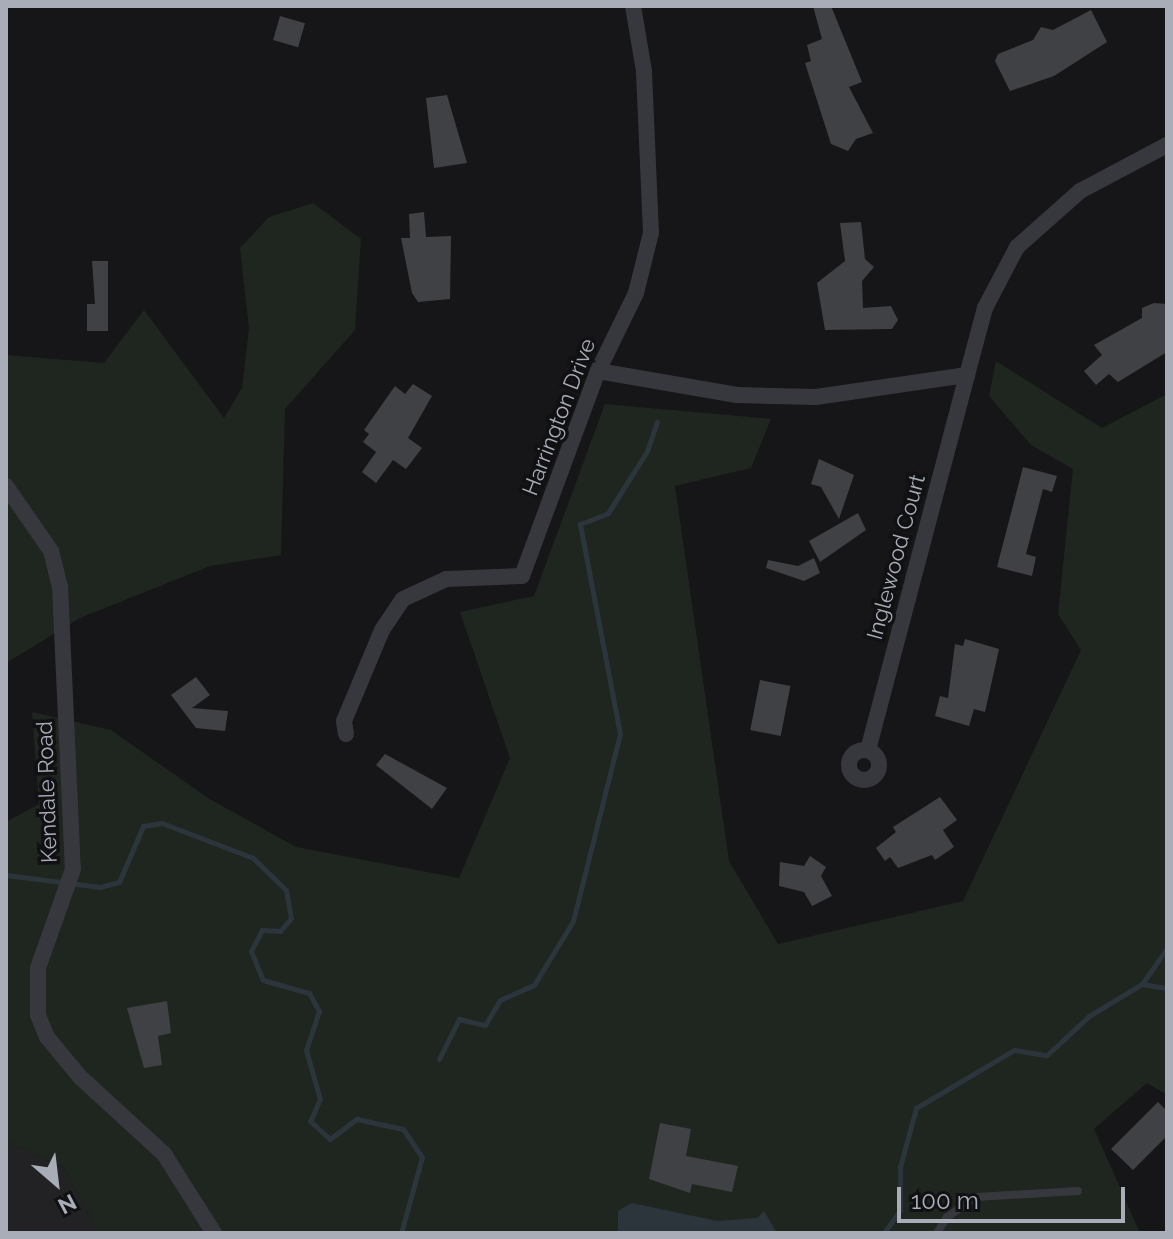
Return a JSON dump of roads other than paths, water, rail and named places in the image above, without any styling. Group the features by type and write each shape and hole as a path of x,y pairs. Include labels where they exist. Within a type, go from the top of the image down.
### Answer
{"street":[{"name":"Harrington Drive","path":"346,734 349,708 382,630 403,599 446,579 522,576 598,371 636,293 651,233 644,71 633,6"},
{"name":"Inglewood Court","path":"868,750 985,308 1017,247 1080,191 1167,145"},
{"path":"598,371 737,395 816,397 967,375"},
{"name":"Kendale Road","path":"6,486 51,551 60,586 73,869 38,968 38,1015 47,1037 80,1077 144,1130 214,1233"}],"lane":[{"path":"937,1233 947,1217 977,1197 1078,1191"}],"waterway":[{"path":"439,1059 459,1019 485,1025 500,1000 534,985 573,921 620,734 580,524 608,513 647,451 657,422"},
{"path":"6,875 100,887 119,882 143,826 162,823 253,858 286,890 291,918 280,931 262,930 251,951 263,980 309,993 319,1011 306,1050 320,1099 310,1121 330,1139 357,1119 403,1129 422,1157 401,1233"},
{"path":"884,1233 900,1210 900,1167 916,1108 1014,1050 1047,1055 1089,1016 1142,984 1167,948"},
{"path":"1142,984 1167,988"}]}
